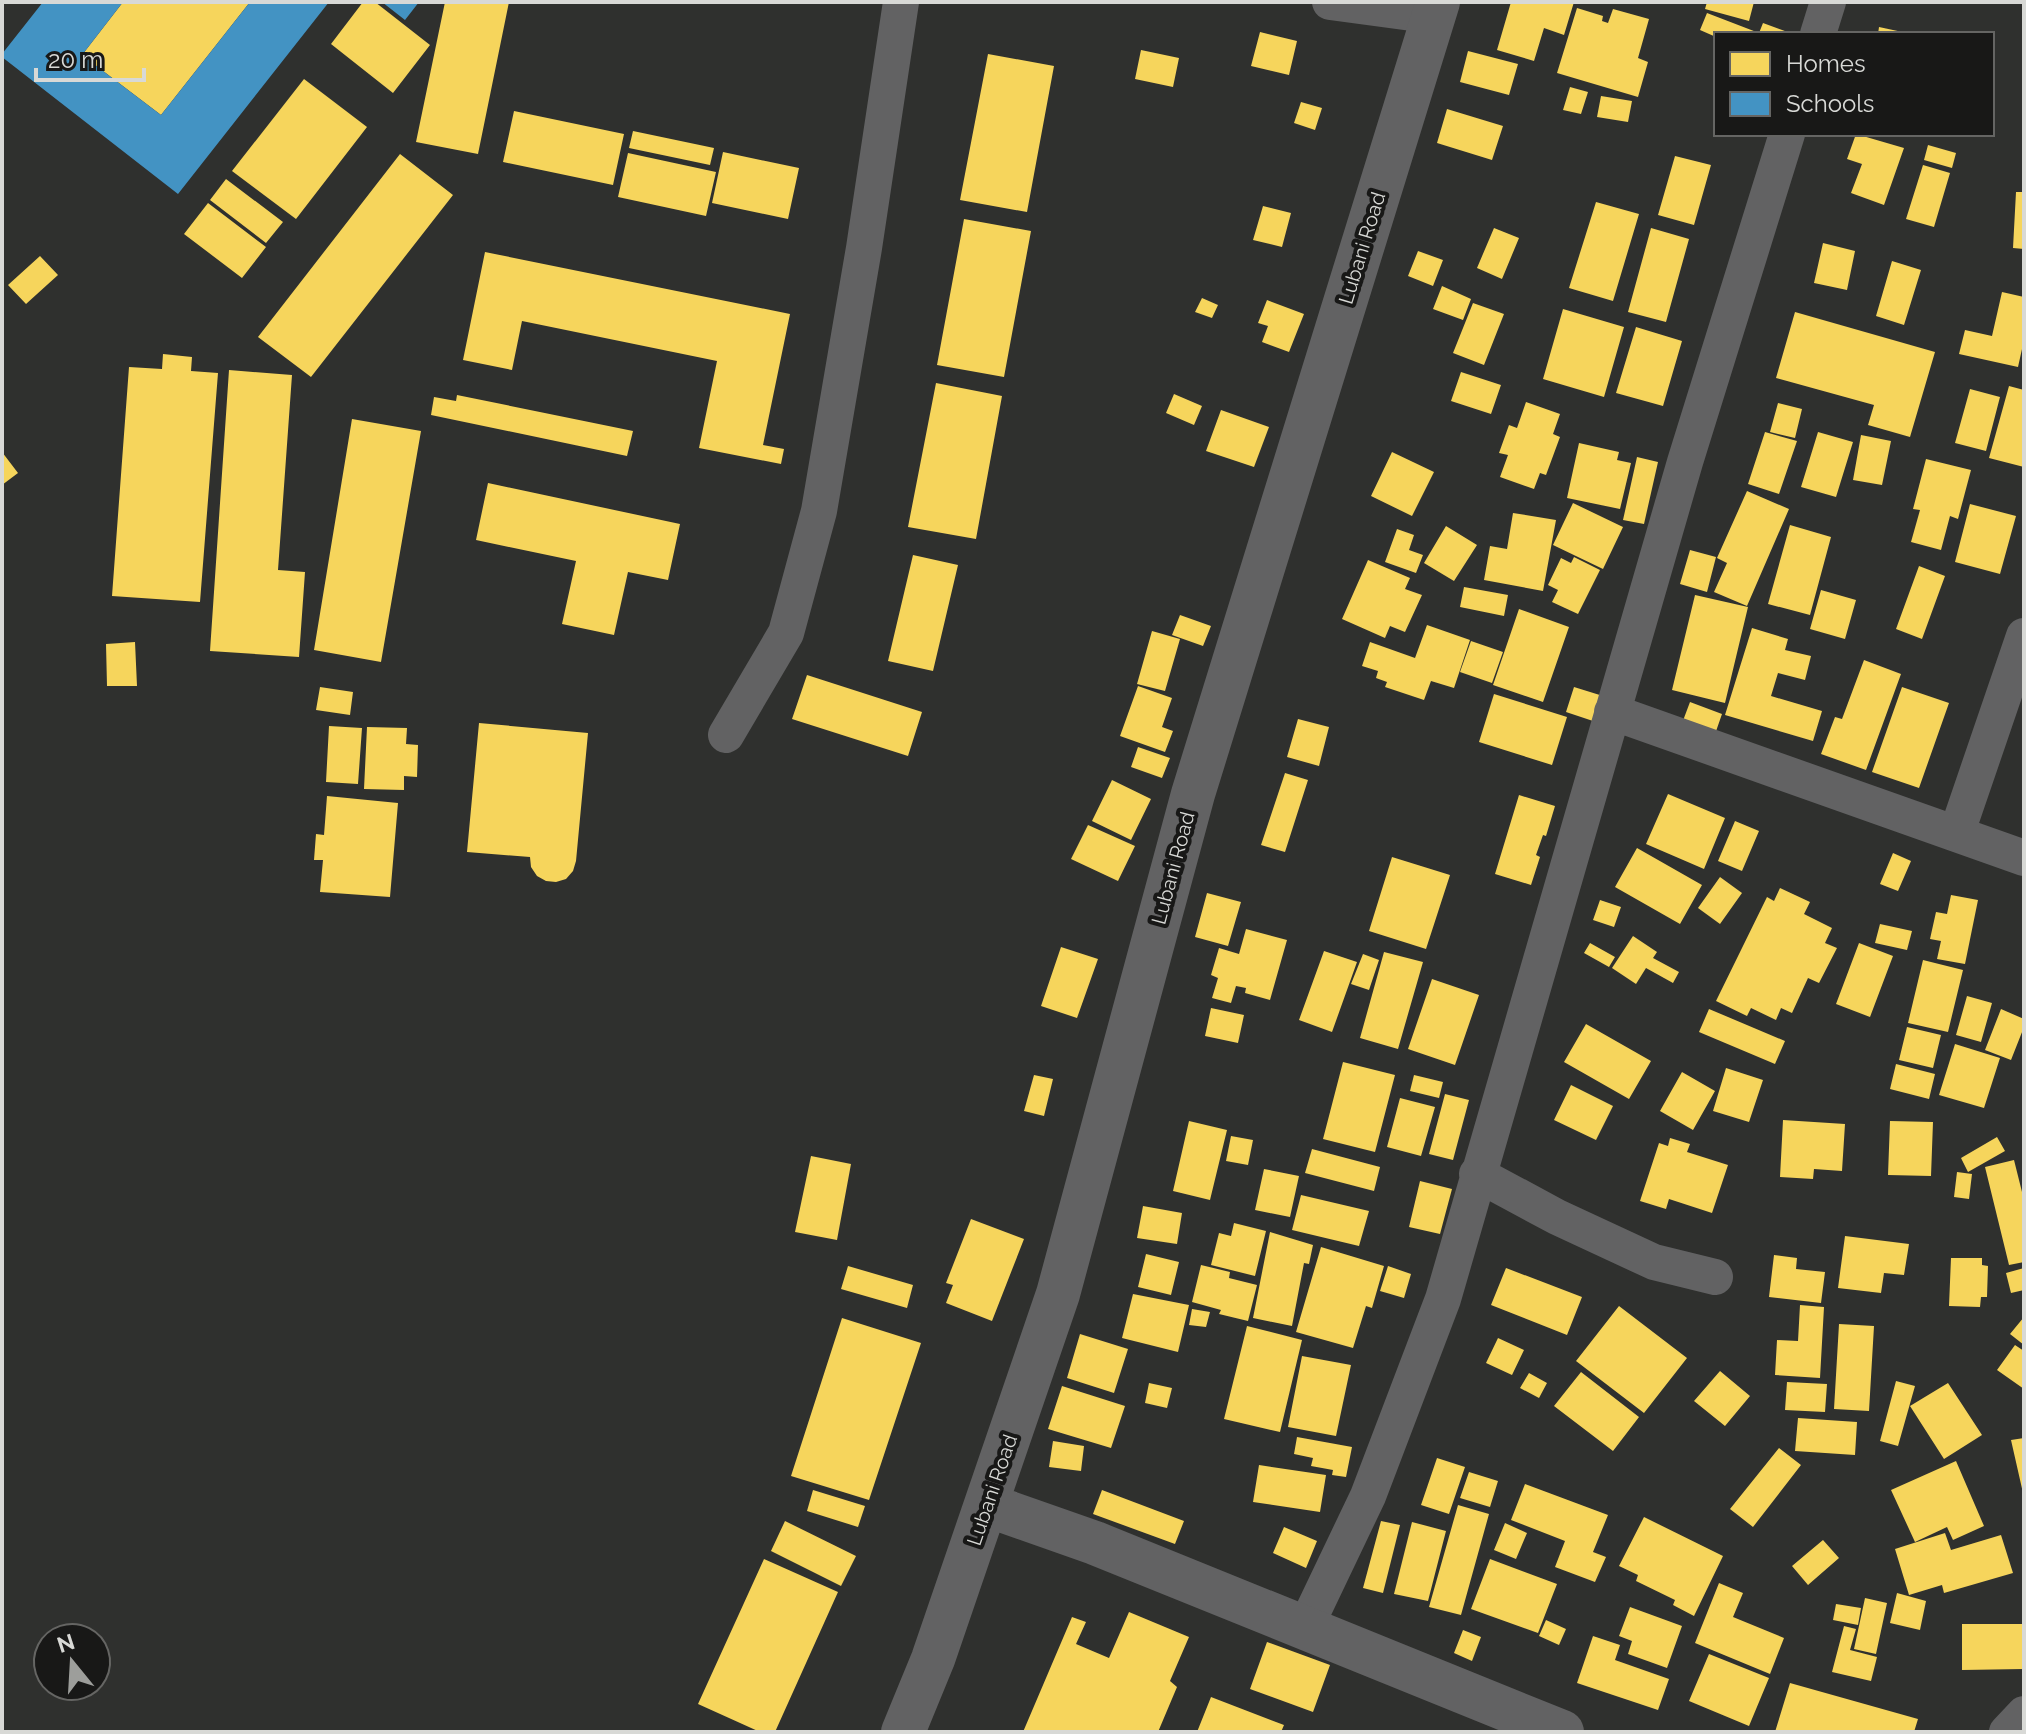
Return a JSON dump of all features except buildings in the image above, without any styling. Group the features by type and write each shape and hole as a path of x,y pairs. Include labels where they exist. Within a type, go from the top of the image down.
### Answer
{"street":[{"path":"726,735 786,633 819,511 864,248 901,2"},
{"path":"1330,2 1436,9"},
{"path":"1819,32 1828,2"},
{"name":"Lubani Road","path":"903,1732 933,1659 1058,1294 1193,794 1436,9"},
{"path":"1305,1628 1368,1496 1443,1299 1685,462 1786,136"},
{"path":"1957,832 2024,636"},
{"path":"1612,712 2024,858"},
{"path":"1477,1174 1557,1217 1654,1262 1715,1277"},
{"path":"987,1505 1095,1543 1562,1732"},
{"path":"2007,1732 2024,1714"}]}
